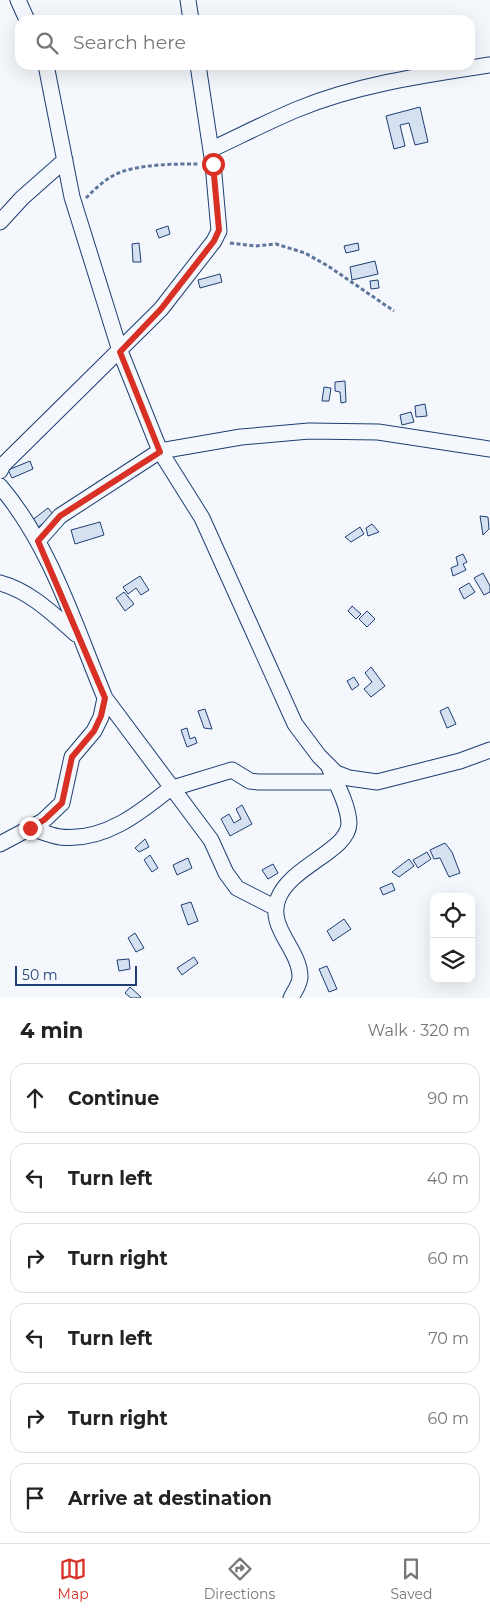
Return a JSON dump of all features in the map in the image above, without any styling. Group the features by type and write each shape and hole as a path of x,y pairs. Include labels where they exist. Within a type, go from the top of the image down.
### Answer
{"street":[{"path":"18,0 25,15"},
{"path":"188,0 190,15"},
{"path":"475,67 490,65"},
{"path":"47,70 75,209 120,352 160,452 202,518 295,724 328,766 336,773 349,778 376,782 460,761 490,750"},
{"path":"0,471 3,465 120,352 161,309 214,241 219,230 212,156 199,70"},
{"path":"212,156 298,109 346,93 407,77 455,70"},
{"path":"0,222 22,198 65,160"},
{"path":"38,541 60,516 160,452 241,437 308,431 378,432 490,449"},
{"path":"0,486 19,508 38,541 105,698 211,840 226,873 237,888 276,908"},
{"path":"0,583 16,587 40,603 79,636"},
{"path":"0,844 44,820 62,803 72,757 94,731 101,716 105,698"},
{"path":"291,998 300,979 297,961 275,916 278,899 285,886 301,869 341,842 348,831 347,810 328,766"},
{"path":"30,828 58,837 80,838 100,834 125,821 172,788 232,770 250,781 258,782 335,782"}],"path":[{"path":"75,209 100,185 120,172 212,156"},
{"path":"214,241 255,246 276,244 305,253 328,266 394,311"}],"building":[{"path":"420,107 428,142 415,145 409,123 400,125 405,146 394,149 386,116"},
{"path":"168,226 170,234 159,238 156,230"},
{"path":"139,243 141,262 133,262 132,244"},
{"path":"358,243 359,250 346,253 344,246"},
{"path":"375,261 378,274 352,280 350,267"},
{"path":"220,274 222,282 200,288 198,280"},
{"path":"378,280 379,288 371,289 370,281"},
{"path":"345,381 346,402 341,403 340,392 335,391 335,382"},
{"path":"324,387 331,388 329,401 322,401"},
{"path":"425,404 427,416 416,417 415,406"},
{"path":"411,412 414,422 402,425 400,415"},
{"path":"30,461 33,469 12,478 8,470"},
{"path":"48,508 54,515 37,528 31,521"},
{"path":"480,516 488,517 489,529 483,535"},
{"path":"100,522 104,535 75,544 71,530"},
{"path":"372,524 379,532 368,536 366,528"},
{"path":"360,527 364,534 351,542 345,537"},
{"path":"463,554 467,562 463,564 466,570 453,576 451,568 458,565 456,557"},
{"path":"483,573 490,586 490,592 484,595 474,578"},
{"path":"140,576 149,590 141,595 136,588 128,594 123,587"},
{"path":"469,583 475,592 464,599 459,589"},
{"path":"124,592 134,604 125,611 116,598"},
{"path":"352,606 361,614 356,619 348,611"},
{"path":"367,611 375,619 367,627 359,619"},
{"path":"371,667 385,686 371,697 364,689 372,682 365,673"},
{"path":"354,677 359,685 352,690 347,681"},
{"path":"448,707 456,724 447,728 440,711"},
{"path":"205,709 212,729 204,728 198,711"},
{"path":"187,728 190,739 195,737 197,743 187,747 181,730"},
{"path":"242,805 252,824 230,836 221,819 229,814 234,823 241,819 236,809"},
{"path":"145,839 149,847 139,852 135,848"},
{"path":"445,843 452,852 460,873 449,877 440,858 434,859 430,850"},
{"path":"427,852 431,859 418,868 413,860"},
{"path":"150,855 158,868 152,872 144,860"},
{"path":"188,858 192,868 177,875 173,865"},
{"path":"409,859 414,866 399,877 392,872"},
{"path":"273,864 278,873 268,879 262,870"},
{"path":"392,883 395,890 383,895 380,888"},
{"path":"191,902 198,921 188,925 181,905"},
{"path":"344,919 351,929 333,941 327,931"},
{"path":"135,933 144,948 136,952 128,938"},
{"path":"194,957 198,963 182,975 177,968"},
{"path":"129,959 130,969 119,971 117,960"},
{"path":"327,966 337,989 329,992 319,969"},
{"path":"130,987 140,998 131,998 125,993"}],"route":[{"path":"30,828 44,820 62,803 65,794 66,775 72,757 94,731 101,716 105,698 38,541 60,516 160,452 120,352 161,309 214,241 219,230 213,164"}]}
